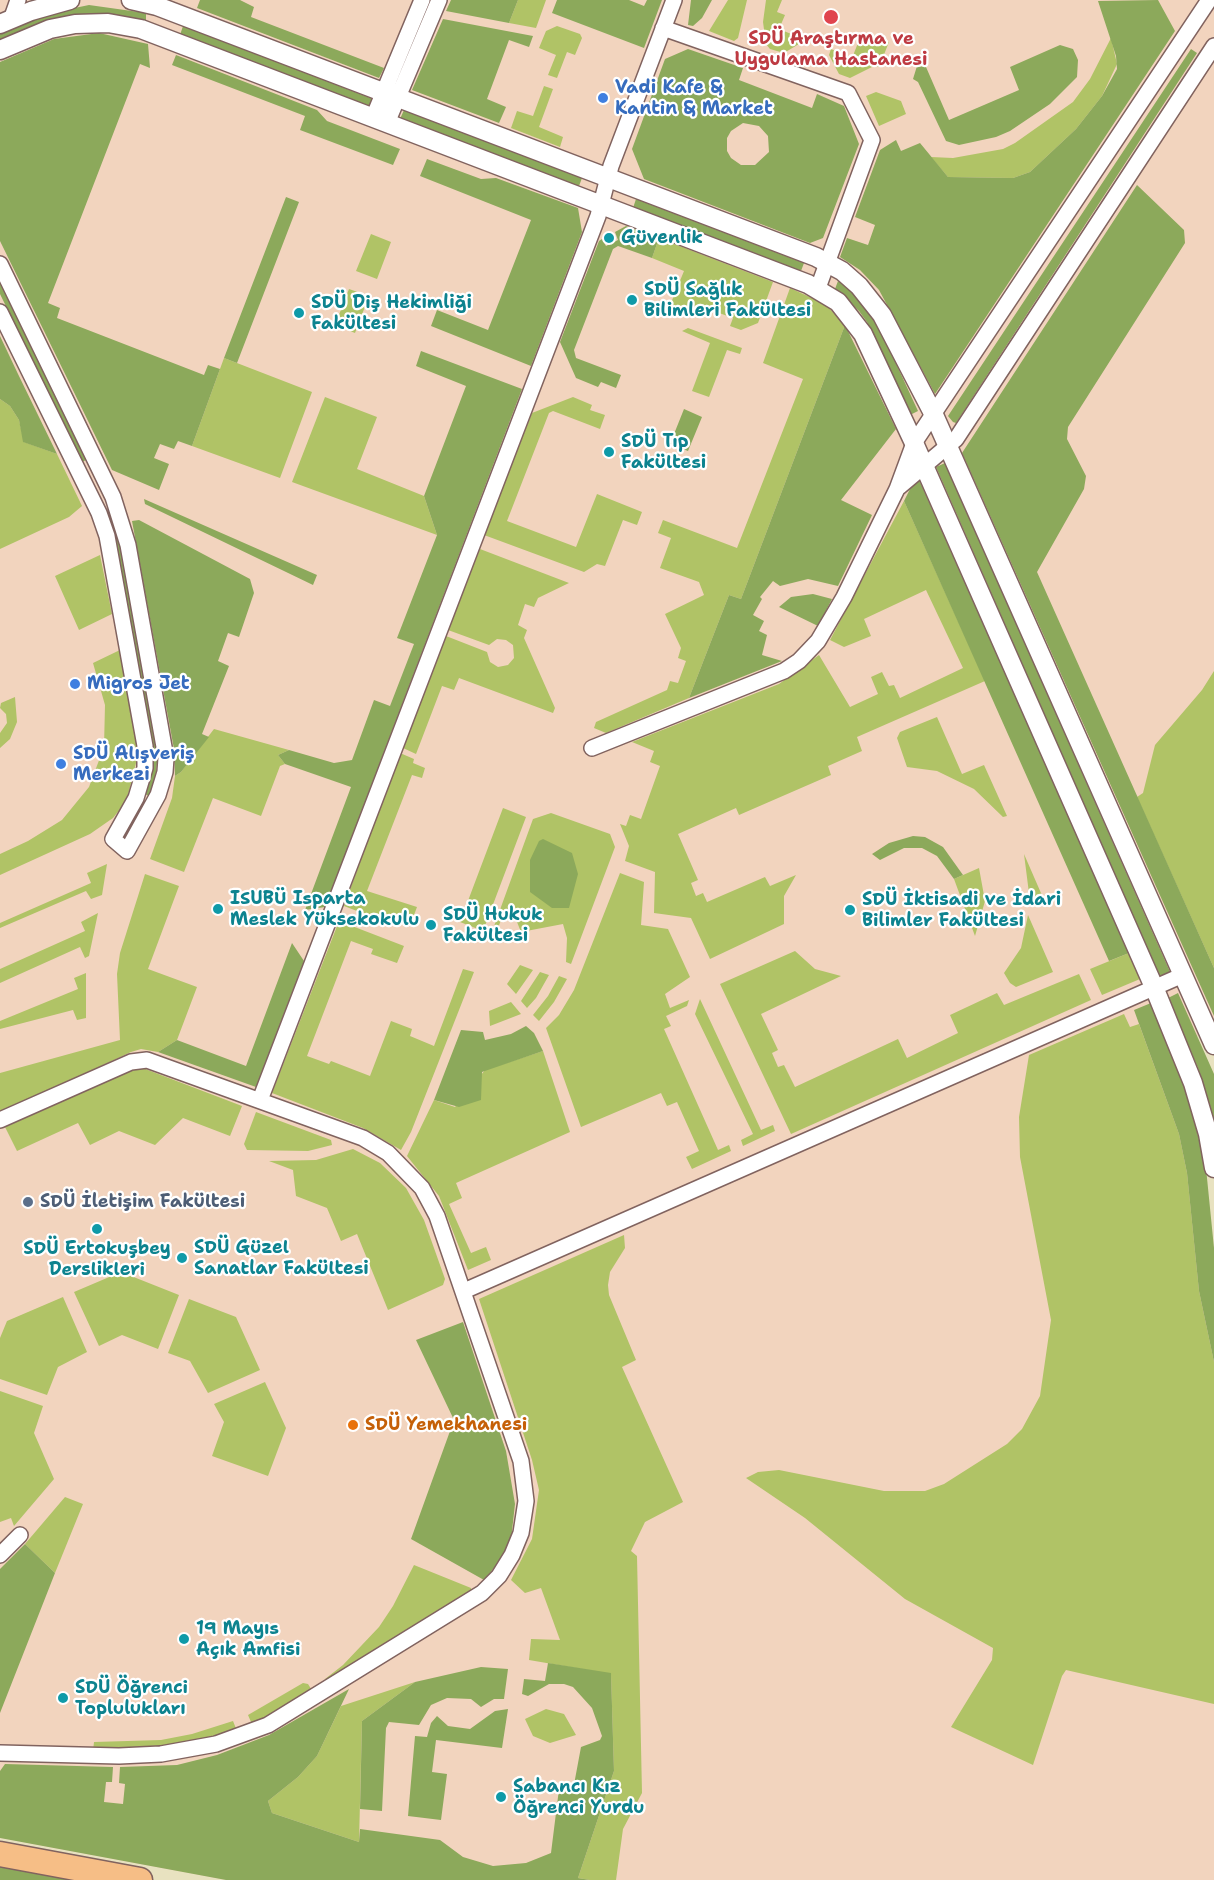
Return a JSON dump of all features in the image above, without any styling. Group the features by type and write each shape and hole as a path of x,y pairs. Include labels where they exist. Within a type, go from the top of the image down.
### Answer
{"highway":[{"path":"0,1854 140,1880"}],"street":[{"path":"5,22 18,0"},
{"path":"5,22 70,0"},
{"path":"131,0 184,8 390,95 827,262 854,280 874,303 934,415 1214,1044"},
{"path":"380,121 422,0"},
{"path":"390,95 439,0"},
{"path":"260,1100 602,205 608,178 674,0"},
{"path":"592,748 775,674 799,661 818,641 835,615 897,489 914,443 1209,0"},
{"path":"157,3 164,38"},
{"path":"164,38 184,8"},
{"path":"0,50 50,29 75,24 117,24 164,38 818,288 838,302 857,324 914,443 1154,987 1180,1047 1200,1105 1214,1168"},
{"path":"663,28 848,93 872,140 818,288"},
{"path":"897,489 948,448 1214,46"},
{"path":"0,264 112,494 128,545 166,758 165,772 158,795 127,851 113,839 136,798 146,756 107,536 99,513 0,312"},
{"path":"464,1292 1183,975"},
{"path":"0,1120 141,1060 156,1061 363,1138 400,1163 431,1201 521,1461 526,1484 525,1517 519,1540 508,1563 488,1588 470,1603 293,1712 229,1740 188,1750 140,1756 0,1753"},
{"path":"0,1555 20,1534"}],"shaded area":[{"path":"0,0 1214,0 1214,1029 1207,1030 1172,1052 1214,1248 1214,1880 226,1880 0,1838"}],"green space":[{"path":"200,0 240,0 254,7 251,17 384,68 379,78 197,8"},
{"path":"451,0 518,0 509,23 446,11"},
{"path":"518,0 546,0 536,28 509,23"},
{"path":"557,0 629,0 644,6 647,0 662,0 644,48 552,13"},
{"path":"691,0 712,0 702,18 693,26 688,25"},
{"path":"728,0 747,0 738,38 734,41 709,31"},
{"path":"766,0 782,0 777,12 785,15 779,29 801,38 799,44 784,53 770,49 766,44 763,22"},
{"path":"1158,0 1175,31 935,394 879,290 860,270 840,257 847,238 868,245 875,225 855,217 880,150 896,140 901,151 920,143 948,177 1013,178 1030,172 1076,129 1102,96 1117,69 1116,56 1098,1"},
{"path":"89,5 146,13 146,23 0,43 0,32 41,15"},
{"path":"443,19 533,36 529,47 509,40 487,99 506,107 499,123 412,90"},
{"path":"183,26 373,99 370,106 180,35"},
{"path":"557,26 580,34 582,38 575,55 567,52 557,78 548,75 556,55 539,48 546,31"},
{"path":"99,33 148,44 150,68 140,64 48,303 60,308 57,318 204,375 208,365 220,369 192,446 178,441 174,449 160,444 154,458 169,464 159,490 112,470 0,241 0,62 54,39"},
{"path":"871,35 889,42 879,67 874,66 850,78 839,74 829,55 831,49 852,58 858,43 866,46"},
{"path":"1111,38 1117,64 1102,96 1076,129 1030,172 1013,178 948,177 931,157 953,158 1003,149 1015,143 1073,102 1090,79"},
{"path":"1060,45 1073,49 1078,60 1077,77 1050,104 1010,131 996,137 959,145 946,141 918,82 913,79 917,66 926,67 949,120 1019,90 1010,67"},
{"path":"688,49 743,68 739,80 812,108 817,94 844,106 859,144 823,238 810,243 644,179 632,149 665,59","holes":["743,123 759,126 768,136 769,152 755,165 741,165 731,158 727,151 727,138 731,131"]},
{"path":"1191,49 1197,53 956,423 953,422 948,416"},
{"path":"176,55 317,110 327,121 400,149 393,165 300,130 305,116 172,65"},
{"path":"544,86 553,89 539,127 563,137 560,147 511,128 517,111 533,116"},
{"path":"876,92 901,101 906,114 879,126 866,96"},
{"path":"404,110 582,178 579,186 400,119"},
{"path":"427,159 481,179 496,178 578,208 582,232 531,366 431,326 437,310 488,330 531,220 420,176"},
{"path":"1137,185 1184,230 1185,243 1068,427 1067,439 1086,476 1084,489 1037,572 1214,968 1214,1016 962,453"},
{"path":"286,197 299,202 237,363 224,358"},
{"path":"636,199 804,263 801,271 633,208"},
{"path":"626,226 659,238 652,258 618,246 613,249 574,350 576,358 621,375 616,388 601,382 598,387 576,378 560,342 599,241 602,239 606,246 618,240 615,232"},
{"path":"371,234 391,242 377,279 356,271"},
{"path":"659,238 773,282 758,323 741,330 730,326 733,318 697,305 670,317 666,315 684,271 652,258"},
{"path":"838,281 854,292 875,318 918,411 910,415 867,322 859,311 835,289"},
{"path":"0,282 86,460 82,462 0,294"},
{"path":"790,288 825,304 845,325 741,599 729,595 689,698 606,733 594,728 596,722 667,690 670,681 678,683 686,661 678,658 681,648 665,614 704,595 699,582 660,568 671,538 658,533 663,520 737,548 803,379 763,363"},
{"path":"349,289 369,296 355,333 335,325"},
{"path":"845,325 896,429 841,500 872,515 838,586 808,579 780,586 773,581 760,597 762,599 753,615 764,621 759,631 767,635 762,655 782,661 689,698 729,595 741,599"},
{"path":"688,328 742,348 740,354 727,350 709,397 692,391 710,343 682,331"},
{"path":"0,336 57,454 23,442 19,420 10,406 0,399"},
{"path":"421,351 522,389 325,907 305,910 351,787 285,764 278,755 289,750 334,763 352,760 374,700 390,706 414,644 397,638 437,535 424,496 466,386 416,366"},
{"path":"224,358 312,392 280,478 192,446"},
{"path":"325,397 377,417 357,469 424,496 437,535 292,482"},
{"path":"573,397 592,405 590,410 605,415 600,429 553,411 549,413 507,521 576,547 597,494 642,512 637,525 623,520 605,566 597,564 584,572 484,535 532,413"},
{"path":"0,399 10,406 19,420 24,442 57,454 82,506 69,517 0,549"},
{"path":"684,409 702,417 688,451 670,444"},
{"path":"945,463 1171,974 1159,976 936,467"},
{"path":"917,475 1129,953 1109,961 904,501"},
{"path":"144,499 317,575 313,585 145,504"},
{"path":"904,501 985,681 857,737 862,751 828,766 831,775 739,815 736,808 678,834 698,880 691,883 696,896 703,893 707,902 765,877 770,886 796,875 784,896 784,924 710,959 691,918 654,913 655,872 625,861 629,846 620,824 626,826 630,815 641,819 660,766 650,762 654,751 632,742 779,684 819,655 850,707 878,694 871,677 882,672 889,686 894,685 900,698 963,668 926,590 864,619 871,636 844,647 830,640"},
{"path":"139,520 250,579 254,593 239,637 228,633 218,661 229,666 202,734 209,737 181,772 175,776 174,749 132,521"},
{"path":"118,532 158,754 155,780 149,796 145,794 153,767 153,743 114,533"},
{"path":"480,549 569,583 538,598 534,607 525,604 518,625 527,630 524,638 555,708 553,713 459,678 454,690 442,686 416,754 403,748 446,636 487,652 490,662 498,667 508,665 514,658 513,645 506,640 497,639 489,645 448,630"},
{"path":"100,555 112,614 79,630 55,576"},
{"path":"813,594 832,599 818,626 779,607 791,597"},
{"path":"120,650 137,737 138,755 128,795 113,818 90,834 0,875 0,854 28,841 62,820 89,787 104,747 105,705 93,663"},
{"path":"1214,671 1214,968 1137,797 1143,793 1155,745 1202,690"},
{"path":"15,697 17,722 10,739 0,748 0,733 7,723 6,714 0,708 1,703"},
{"path":"937,717 962,774 984,765 1007,816 1003,817 974,789 937,771 907,767 897,738 900,732"},
{"path":"214,729 289,750 278,755 285,764 280,766 261,816 213,798 184,872 150,859 172,798 175,776 181,772"},
{"path":"400,753 414,759 413,763 425,768 422,778 412,775 367,891 417,907 411,923 396,917 393,925 344,906"},
{"path":"503,808 526,817 483,931 460,922"},
{"path":"551,813 610,834 615,847 571,964 566,962 567,938 563,924 521,932 517,922 504,913 497,930 493,929 533,819"},
{"path":"913,836 925,837 943,847 963,875 954,879 937,856 922,848 904,848 880,860 872,854 889,843"},
{"path":"543,839 572,853 578,874 569,908 552,908 530,892 530,860 539,841"},
{"path":"1024,854 1044,900 1029,906 1030,901"},
{"path":"107,864 102,895 91,899 86,891 0,928 0,923 91,883 87,873"},
{"path":"979,868 985,901 975,936 954,879"},
{"path":"620,873 644,882 641,925 668,929 690,977 665,994 670,1008 689,1000 687,1006 666,1016 671,1026 664,1029 718,1150 729,1145 731,1151 692,1169 686,1157 699,1151 677,1102 667,1106 661,1093 581,1127 546,1028 559,1015 574,990"},
{"path":"145,874 179,886 148,969 197,987 177,1040 158,1052 141,1049 131,1052 0,1113 0,1073 120,1040 117,974 120,953"},
{"path":"98,913 89,956 85,958 80,947 0,983 0,969 85,931 81,922"},
{"path":"1028,915 1053,972 1016,987 1010,983 1004,973 1021,948"},
{"path":"339,921 404,946 397,963 371,954 373,949 351,941 307,1056 329,1064 331,1061 370,1076 391,1021 412,1029 410,1036 434,1046 463,969 474,972 411,1132 401,1150 363,1128 272,1093"},
{"path":"292,943 304,961 256,1087 158,1052 177,1040 246,1066"},
{"path":"795,951 815,969 841,976 761,1014 778,1050 772,1053 778,1067 784,1065 795,1087 898,1039 907,1058 958,1033 950,1015 997,993 1004,1005 1079,974 1091,1000 791,1134 720,984"},
{"path":"1129,953 1140,979 1102,995 1090,969"},
{"path":"520,965 533,970 516,994 507,984"},
{"path":"540,972 549,975 536,998 527,1008 521,1001"},
{"path":"86,973 86,1018 77,1020 73,1010 0,1029 0,1021 78,989 74,978"},
{"path":"559,976 567,979 554,1002 539,1021 533,1015 548,996"},
{"path":"1178,993 1214,1074 1214,1122 1198,1068 1168,998"},
{"path":"700,999 761,1130 773,1125 775,1131 743,1146 741,1140 753,1134 695,1014"},
{"path":"511,1002 521,1014 490,1026 489,1011"},
{"path":"1151,1003 1188,1096 1206,1168 1214,1248 1214,1362 1199,1291 1187,1173 1179,1134 1134,1010"},
{"path":"1124,1014 1130,1027 1139,1024 1179,1134 1187,1173 1199,1291 1214,1362 1214,1704 1066,1670 1062,1676 1033,1765 951,1727 992,1660 993,1648 905,1599 805,1518 746,1478 758,1472 779,1470 884,1491 925,1491 944,1484 1007,1444 1022,1429 1040,1396 1051,1320 1020,1157 1019,1117 1029,1055"},
{"path":"526,1026 534,1033 543,1051 482,1072 481,1100 459,1107 434,1100 461,1030 483,1032 485,1040 511,1034"},
{"path":"543,1051 570,1132 456,1183 462,1198 449,1204 471,1253 486,1247 491,1260 468,1270 439,1196 407,1156 434,1100 455,1107 485,1070"},
{"path":"140,1067 242,1106 230,1136 183,1118 155,1145 119,1131 90,1145 78,1123 17,1151 5,1127"},
{"path":"256,1112 331,1140 332,1145 308,1151 247,1150 244,1144"},
{"path":"353,1149 380,1163 406,1188 424,1220 445,1279 443,1285 388,1310 357,1234 341,1241 327,1208 296,1196 293,1170 269,1161 316,1160"},
{"path":"624,1235 625,1248 610,1272 608,1285 609,1295 636,1360 622,1367 683,1502 645,1522 631,1551 637,1556 642,1793 623,1829 616,1880 590,1880 578,1878 614,1771 611,1674 529,1660 531,1639 560,1640 541,1588 525,1593 511,1580 532,1539 539,1490 532,1460 479,1299"},
{"path":"121,1272 179,1295 158,1349 122,1335 99,1346 74,1292"},
{"path":"63,1297 87,1352 58,1367 47,1395 0,1379 0,1338 7,1321"},
{"path":"189,1299 236,1317 260,1370 208,1393 190,1361 168,1353"},
{"path":"463,1322 506,1451 515,1504 511,1540 504,1556 484,1580 411,1539 454,1420 416,1340"},
{"path":"265,1382 286,1428 268,1476 212,1456 224,1422 214,1404"},
{"path":"0,1391 43,1406 34,1433 54,1479 14,1526 11,1518 0,1522"},
{"path":"65,1497 83,1504 55,1573 25,1544"},
{"path":"25,1544 55,1573 0,1713 0,1569"},
{"path":"414,1565 471,1588 472,1594 327,1684 325,1679 343,1665 379,1627 393,1606"},
{"path":"548,1663 611,1673 614,1771 578,1878 590,1880 226,1880 0,1838 0,1771 5,1764 113,1767 112,1782 106,1782 104,1802 123,1804 125,1784 119,1783 120,1767 177,1765 217,1755 269,1735 349,1689 317,1756 298,1777 268,1801 272,1813 359,1842 360,1829 440,1840 463,1857 493,1866 526,1863 551,1853 559,1789 573,1790 581,1747 600,1740 602,1736 592,1708 573,1687 564,1684 549,1684 528,1696 522,1694 524,1679 545,1681"},
{"path":"481,1667 508,1669 504,1699 494,1699 481,1707 471,1699 447,1698 431,1705 419,1725 389,1722 386,1728 382,1811 360,1809 362,1721 415,1682"},
{"path":"415,1682 362,1721 359,1842 272,1813 268,1801 298,1777 317,1756 341,1706"},
{"path":"303,1683 308,1684 313,1692 260,1722 251,1722 248,1715"},
{"path":"508,1709 502,1748 436,1740 432,1772 447,1774 441,1820 408,1816 415,1736 427,1737 431,1723 437,1716 448,1726 470,1729 495,1711"},
{"path":"546,1709 564,1714 576,1735 550,1743 533,1736 525,1719"},
{"path":"233,1721 237,1731 183,1746 93,1751 94,1742 161,1740 192,1734"},
{"path":"0,1863 89,1880 0,1880"}],"place":[{"name":"SDÜ Araştırma ve Uygulama Hastanesi","path":"831,17"},
{"name":"Vadi Kafe & Kantin & Market","path":"603,98"},
{"name":"Güvenlik","path":"609,238"},
{"name":"SDÜ Sağlık Bilimleri Fakültesi","path":"632,300"},
{"name":"SDÜ Diş Hekimliği Fakültesi","path":"299,313"},
{"name":"SDÜ Tıp Fakültesi","path":"609,452"},
{"name":"Migros Jet","path":"75,684"},
{"name":"SDÜ Alışveriş Merkezi","path":"61,764"},
{"name":"ISUBÜ Isparta Meslek Yüksekokulu","path":"218,909"},
{"name":"SDÜ İktisadi ve İdari Bilimler Fakültesi","path":"850,910"},
{"name":"SDÜ Hukuk Fakültesi","path":"431,925"},
{"name":"SDÜ İletişim Fakültesi","path":"28,1202"},
{"name":"SDÜ Ertokuşbey Derslikleri","path":"97,1229"},
{"name":"SDÜ Güzel Sanatlar Fakültesi","path":"182,1258"},
{"name":"SDÜ Yemekhanesi","path":"353,1425"},
{"name":"19 Mayıs Açık Amfisi","path":"184,1639"},
{"name":"SDÜ Öğrenci Toplulukları","path":"63,1698"},
{"name":"Sabancı Kız Öğrenci Yurdu","path":"501,1797"}]}
